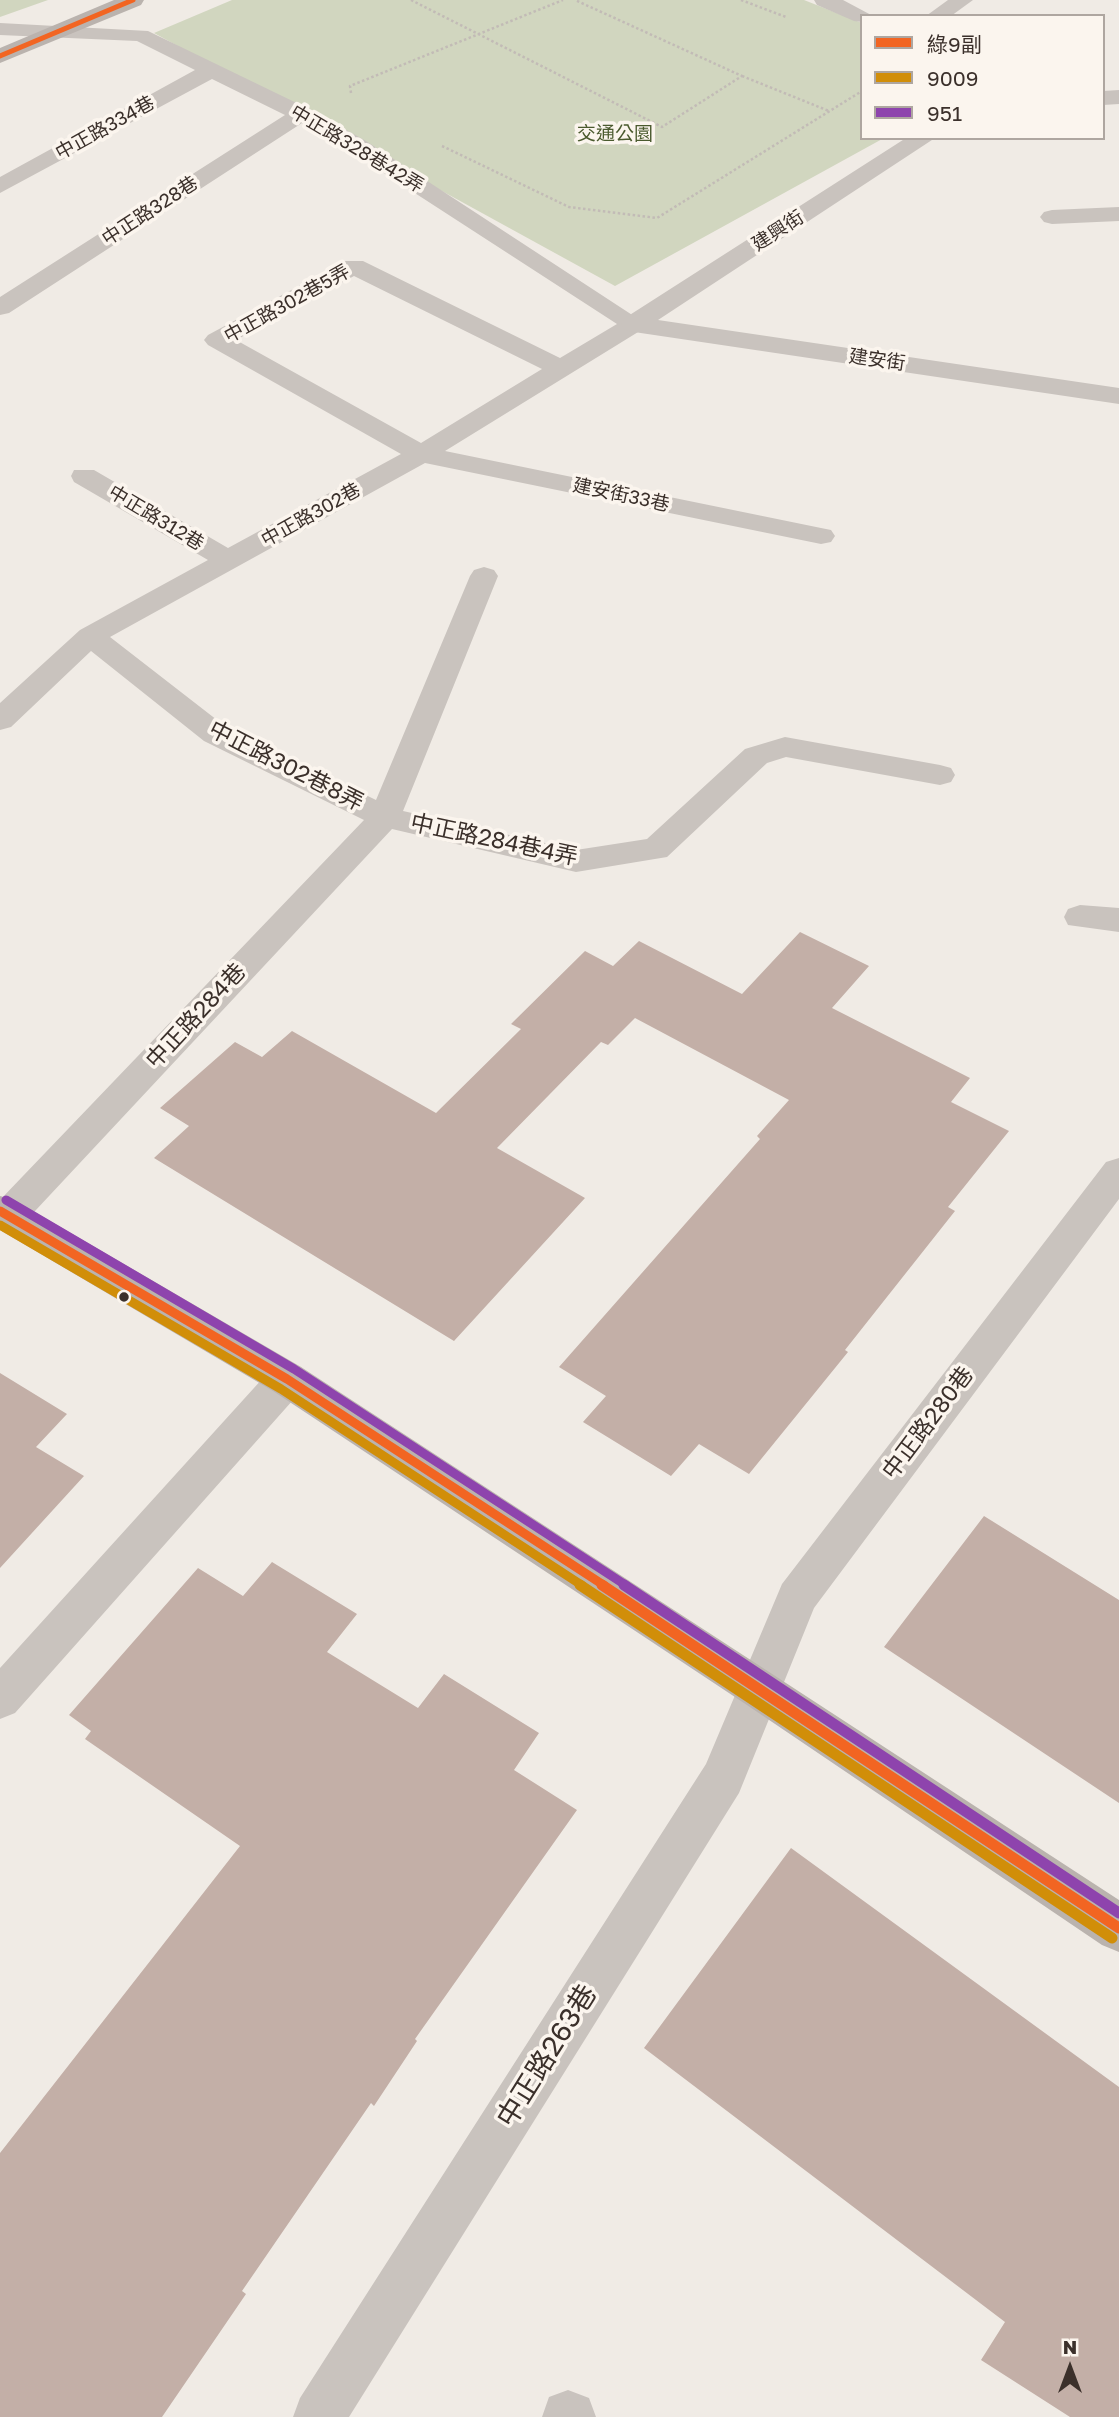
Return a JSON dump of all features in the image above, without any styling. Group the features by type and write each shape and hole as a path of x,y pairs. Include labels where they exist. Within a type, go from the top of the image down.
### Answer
{"street":[{"path":"0,56 133,0"},
{"path":"825,0 860,15"},
{"name":"建興街","path":"634,324 919,140"},
{"name":"建安街","path":"634,324 1119,396"},
{"path":"4,1213 287,1379 760,1688 1119,1928"}],"lane":[{"path":"939,14 963,0"},
{"name":"中正路328巷42弄","path":"0,29 141,35 301,114 358,146 634,324"},
{"name":"中正路334巷","path":"0,186 210,71"},
{"name":"中正路328巷","path":"0,308 301,114"},
{"path":"1052,217 1119,214"},
{"name":"中正路302巷5弄","path":"421,454 217,340 354,266 562,369"},
{"name":"中正路302巷","path":"0,720 90,636 421,454 634,324"},
{"name":"建安街33巷","path":"421,454 821,536"},
{"name":"中正路312巷","path":"84,476 228,560"},
{"path":"385,817 484,576"},
{"name":"中正路302巷8弄","path":"90,636 215,734 385,817"},
{"name":"中正路284巷4弄","path":"385,817 576,862 656,849 756,756 785,747 940,775"},
{"name":"中正路284巷","path":"4,1213 385,817"},
{"path":"1080,917 1119,920"},
{"name":"中正路280巷","path":"760,1688 797,1597 1119,1172"},
{"path":"0,1699 287,1379"},
{"name":"中正路263巷","path":"319,2417 723,1778 760,1688"}],"path":[{"path":"411,0 662,127 742,76"},
{"path":"352,103 350,86 564,0"},
{"path":"575,0 742,76 829,111"},
{"path":"437,144 569,207 657,218 860,92"}],"green space":[{"path":"0,0 48,0 0,17"},
{"name":"交通公園","path":"232,0 804,0 860,22 860,140 880,140 615,286 154,33"}],"building":[{"path":"800,932 869,966 832,1008 970,1078 951,1102 1009,1131 948,1207 955,1211 845,1350 848,1352 749,1474 699,1444 671,1476 583,1422 606,1396 559,1367 760,1139 757,1136 789,1100 635,1018 608,1045 601,1042 497,1148 585,1198 454,1341 154,1158 189,1126 160,1108 235,1042 262,1057 292,1031 436,1113 521,1029 511,1024 585,951 613,966 639,941 742,994"},
{"path":"0,1373 67,1414 36,1447 84,1476 0,1568"},
{"path":"984,1516 1119,1600 1119,1803 884,1647"},
{"path":"272,1562 357,1614 327,1652 418,1708 444,1674 539,1733 514,1770 577,1810 415,2039 417,2041 374,2106 371,2103 242,2291 246,2294 162,2417 0,2417 0,2153 240,1846 85,1739 91,1731 69,1715 198,1568 243,1596"},
{"path":"791,1848 1119,2087 1119,2417 1070,2417 981,2360 1005,2322 644,2048"}],"transit line":[{"name":"綠9副","path":"0,56 133,0"},
{"name":"951","path":"6,1200 294,1369 767,1678 1119,1913"},
{"name":"綠9副","path":"0,1211 287,1379 760,1688 1119,1928"},
{"name":"9009","path":"0,1225 281,1389 753,1698 1112,1938"}]}
